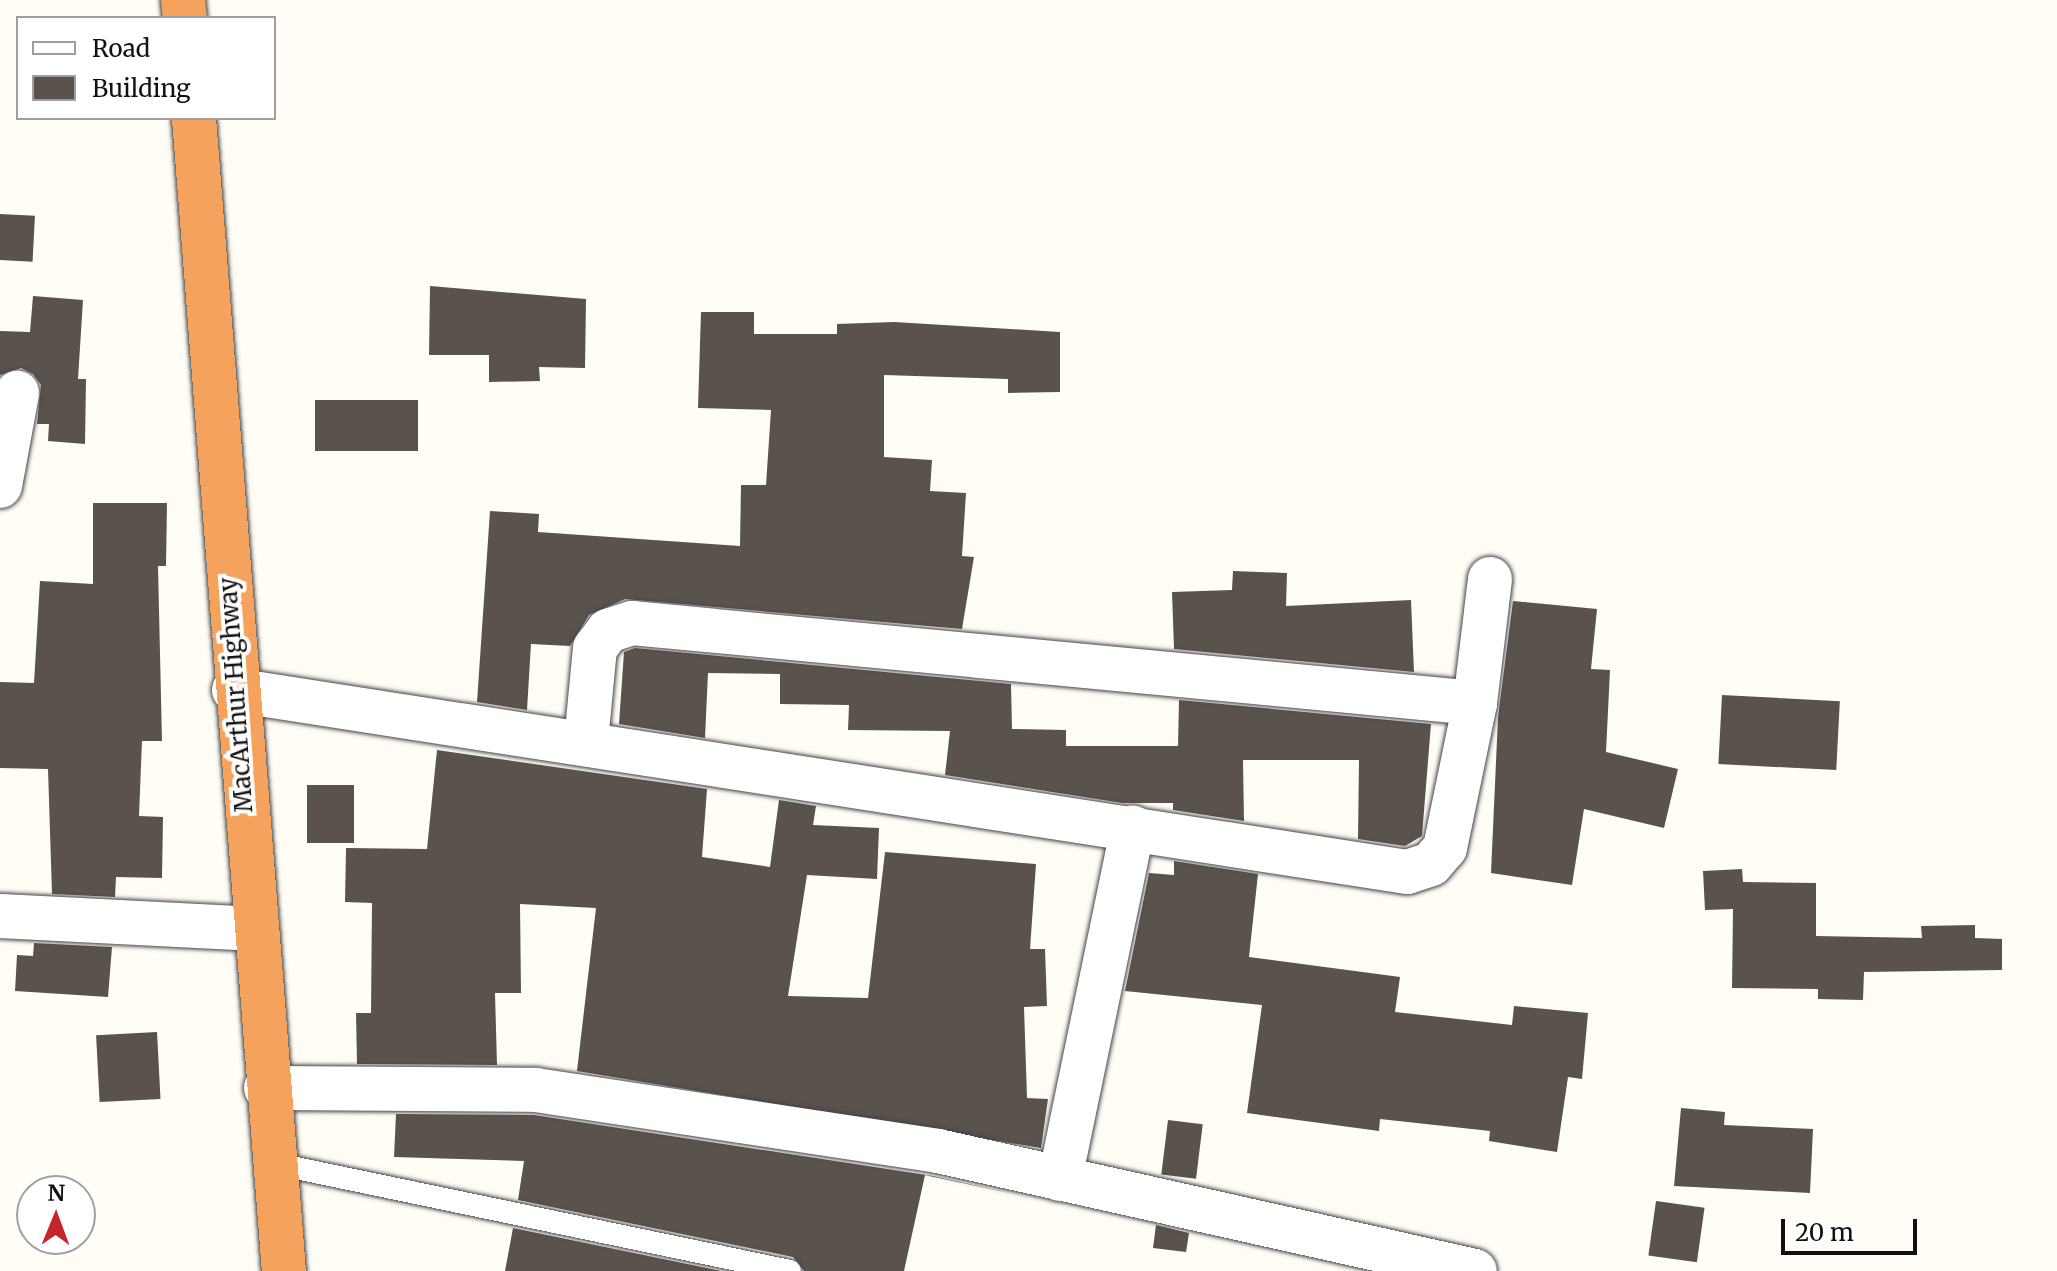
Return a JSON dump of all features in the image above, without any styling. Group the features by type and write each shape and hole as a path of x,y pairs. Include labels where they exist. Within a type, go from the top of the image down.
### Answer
{"highway":[{"name":"MacArthur Highway","path":"194,120 234,690 272,1163 284,1271"}],"street":[{"path":"0,486 17,393"},
{"path":"234,690 586,741 1407,872 1431,864 1445,848 1475,703 1490,579"},
{"path":"586,741 595,648 608,631 632,623 1475,703"},
{"path":"1060,1179 1133,828"},
{"path":"0,916 255,929"},
{"path":"266,1088 536,1090 938,1151 1475,1271"}],"lane":[{"path":"272,1163 790,1271"}],"building":[{"path":"0,214 35,216 33,262 0,260"},
{"path":"430,286 586,299 585,368 539,367 540,381 489,382 489,355 429,355"},
{"path":"33,296 83,300 78,379 86,379 85,444 48,441 49,424 37,424 41,385 33,374 21,368 0,375 0,331 30,332"},
{"path":"701,312 754,312 754,334 837,334 837,324 894,322 1060,332 1060,392 1008,393 1008,379 884,375 884,457 932,460 930,491 966,493 962,556 974,557 962,629 625,599 589,615 570,646 531,644 527,710 477,702 490,511 539,514 538,532 740,546 741,485 766,485 771,410 698,408"},
{"path":"315,400 418,400 418,451 315,451"},
{"path":"93,503 167,503 166,566 158,566 162,741 142,741 139,816 163,817 162,878 116,877 115,897 52,894 48,769 0,768 0,682 34,683 40,581 93,584"},
{"path":"1233,571 1287,573 1286,606 1411,600 1414,672 1174,649 1172,592 1232,590"},
{"path":"1513,601 1597,609 1591,669 1610,670 1606,752 1678,769 1664,828 1584,809 1572,885 1491,873 1498,717"},
{"path":"635,648 1011,684 1012,729 1066,730 1066,746 1178,746 1179,700 1431,724 1422,836 1405,846 1358,839 1359,760 1243,760 1244,821 1173,810 1173,803 1122,803 945,775 950,731 848,730 849,705 780,704 780,674 708,673 705,738 619,724 624,652"},
{"path":"1722,695 1840,701 1836,770 1718,764"},
{"path":"437,750 707,789 702,857 770,867 779,800 816,806 813,825 879,828 877,879 807,875 788,996 868,998 885,852 1036,864 1030,949 1045,949 1047,1006 1024,1007 1027,1098 1048,1099 1041,1148 577,1071 596,908 520,904 521,993 495,993 497,1065 357,1064 356,1013 371,1013 372,903 345,902 346,848 427,849"},
{"path":"307,785 354,785 354,843 307,843"},
{"path":"1174,861 1258,874 1249,957 1400,977 1395,1012 1512,1025 1514,1006 1588,1013 1582,1079 1568,1077 1557,1152 1489,1141 1490,1131 1380,1119 1379,1131 1247,1113 1262,1005 1125,991 1149,873 1174,875"},
{"path":"1742,869 1743,882 1816,883 1816,936 1922,938 1921,926 1975,925 1975,938 2002,939 2002,970 1864,972 1863,1000 1818,999 1818,989 1732,988 1733,909 1705,910 1703,871"},
{"path":"34,943 112,947 108,997 15,991 17,955 33,956"},
{"path":"157,1032 161,1099 100,1102 96,1035"},
{"path":"1681,1108 1725,1112 1724,1125 1813,1129 1810,1193 1674,1186"},
{"path":"396,1114 534,1115 933,1176 1014,1194 925,1175 904,1271 804,1271 793,1257 518,1200 524,1161 394,1157"},
{"path":"1168,1120 1203,1124 1196,1179 1161,1175"},
{"path":"1656,1201 1705,1208 1697,1262 1648,1255"},
{"path":"1156,1225 1189,1233 1186,1252 1153,1248"},
{"path":"513,1228 721,1271 505,1271"}]}
